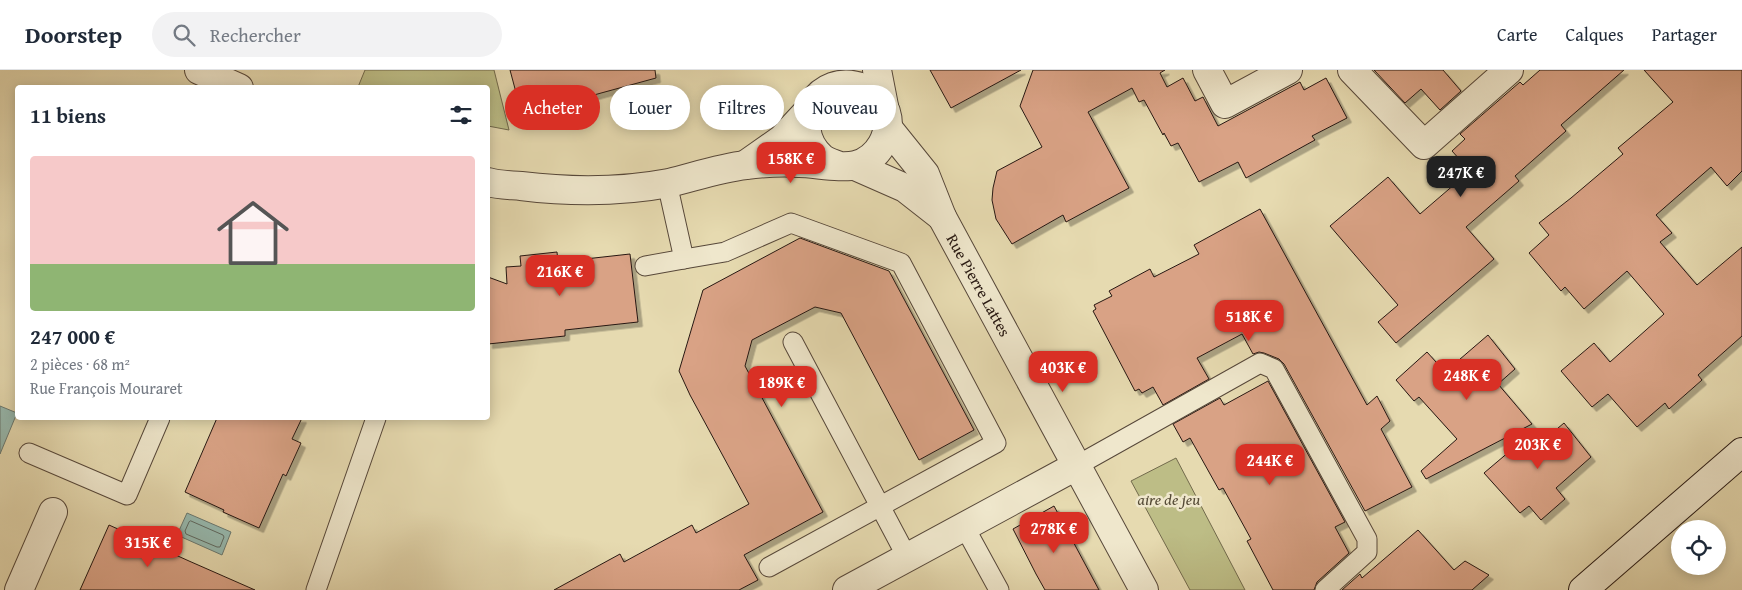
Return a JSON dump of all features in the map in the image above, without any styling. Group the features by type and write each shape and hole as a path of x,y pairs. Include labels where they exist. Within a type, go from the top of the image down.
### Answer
{"street":[{"path":"199,70 232,85"},
{"name":"Rue Pierre Lattes","path":"877,70 880,85"},
{"path":"1207,70 1225,104 1288,70"},
{"path":"1352,70 1424,145 1509,70"},
{"path":"836,78 852,85"},
{"path":"746,165 782,139 794,126"},
{"path":"806,130 810,144 822,158 846,166"},
{"path":"490,182 555,190 620,189 667,183 746,165 797,162 846,166 871,158 883,145 885,130"},
{"name":"Rue Pierre Lattes","path":"894,130 925,174 942,217 1144,590"},
{"name":"Rue Pierre Lattes","path":"846,166 905,188 942,217"},
{"path":"1583,590 1742,452"},
{"path":"847,590 1078,465"},
{"path":"19,590 53,512"}],"lane":[{"path":"667,183 684,259"},
{"path":"645,266 725,252 791,223 901,263 996,442 769,567"},
{"path":"793,342 907,557"},
{"path":"1078,465 1260,363 1274,369 1367,538 1367,552 1325,590"},
{"path":"29,453 127,495 159,420"},
{"path":"316,590 375,420"},
{"path":"964,526 999,590"}],"green space":[{"path":"365,70 494,70 505,114 505,129 490,126 490,85 359,85"},
{"name":"aire de jeu","path":"1176,458 1245,590 1190,590 1131,481"}],"water":[{"path":"0,406 15,412 15,418 0,454"},
{"path":"187,513 231,532 222,555 177,535"}],"building":[{"path":"510,70 655,70 656,78 630,85 610,85 610,91 600,93 600,85 514,85"},
{"path":"930,70 1021,70 951,108"},
{"path":"1033,70 1165,70 1160,73 1167,87 1183,78 1195,101 1203,97 1218,126 1300,82 1304,90 1326,78 1347,118 1312,136 1315,140 1246,178 1238,162 1199,182 1178,143 1171,146 1144,100 1139,102 1132,88 1088,112 1129,188 1066,222 1063,215 1012,244 996,219 992,200 993,188 997,171 1042,147 1020,106"},
{"path":"1374,70 1443,70 1461,91 1440,110 1421,89 1405,103"},
{"path":"1540,70 1624,70 1561,125 1566,131 1515,176 1519,181 1466,227 1494,259 1396,343 1378,322 1398,305 1330,226 1388,177 1420,214 1470,171 1452,151 1465,139 1460,134 1520,82 1523,85"},
{"path":"1644,70 1742,70 1742,171 1727,186 1711,167 1656,215 1672,233 1660,242 1697,285 1742,247 1742,336 1698,375 1702,380 1669,409 1665,403 1637,427 1608,394 1592,407 1561,371 1594,343 1610,362 1664,314 1627,271 1584,309 1565,287 1561,291 1529,253 1549,235 1539,223 1623,154 1618,148 1673,102"},
{"path":"1260,209 1367,405 1377,396 1390,421 1381,429 1412,487 1365,511 1284,364 1279,359 1259,352 1253,354 1242,334 1197,358 1209,379 1163,405 1153,387 1142,393 1139,389 1135,391 1093,311 1096,309 1094,305 1112,296 1109,291 1150,269 1154,277 1199,254 1194,245"},
{"path":"800,238 889,271 974,430 919,460 841,313 815,307 752,340 745,366 823,512 744,555 758,580 739,590 554,590 620,554 624,562 692,525 696,533 749,504 679,371 703,290"},
{"path":"557,252 558,262 630,254 638,322 565,330 565,336 490,344 490,278 507,284 506,267 521,266 520,256"},
{"path":"1488,335 1515,369 1498,384 1532,424 1426,479 1421,471 1457,439 1419,397 1414,401 1396,380 1427,352 1445,372"},
{"path":"1268,381 1345,522 1335,527 1349,553 1317,582 1314,590 1273,590 1247,541 1251,539 1223,488 1219,490 1190,438 1183,442 1173,424 1220,398 1224,405"},
{"path":"216,420 301,420 292,439 301,443 286,476 283,474 259,528 185,492"},
{"path":"1564,423 1591,457 1556,488 1565,499 1541,520 1529,506 1520,513 1484,473 1536,429 1545,439"},
{"path":"1054,506 1099,590 1045,590 1036,574 1013,529"},
{"path":"109,525 189,561 255,590 80,590"},
{"path":"1418,530 1454,570 1465,561 1489,575 1472,590 1342,590 1360,574 1362,578"}]}
